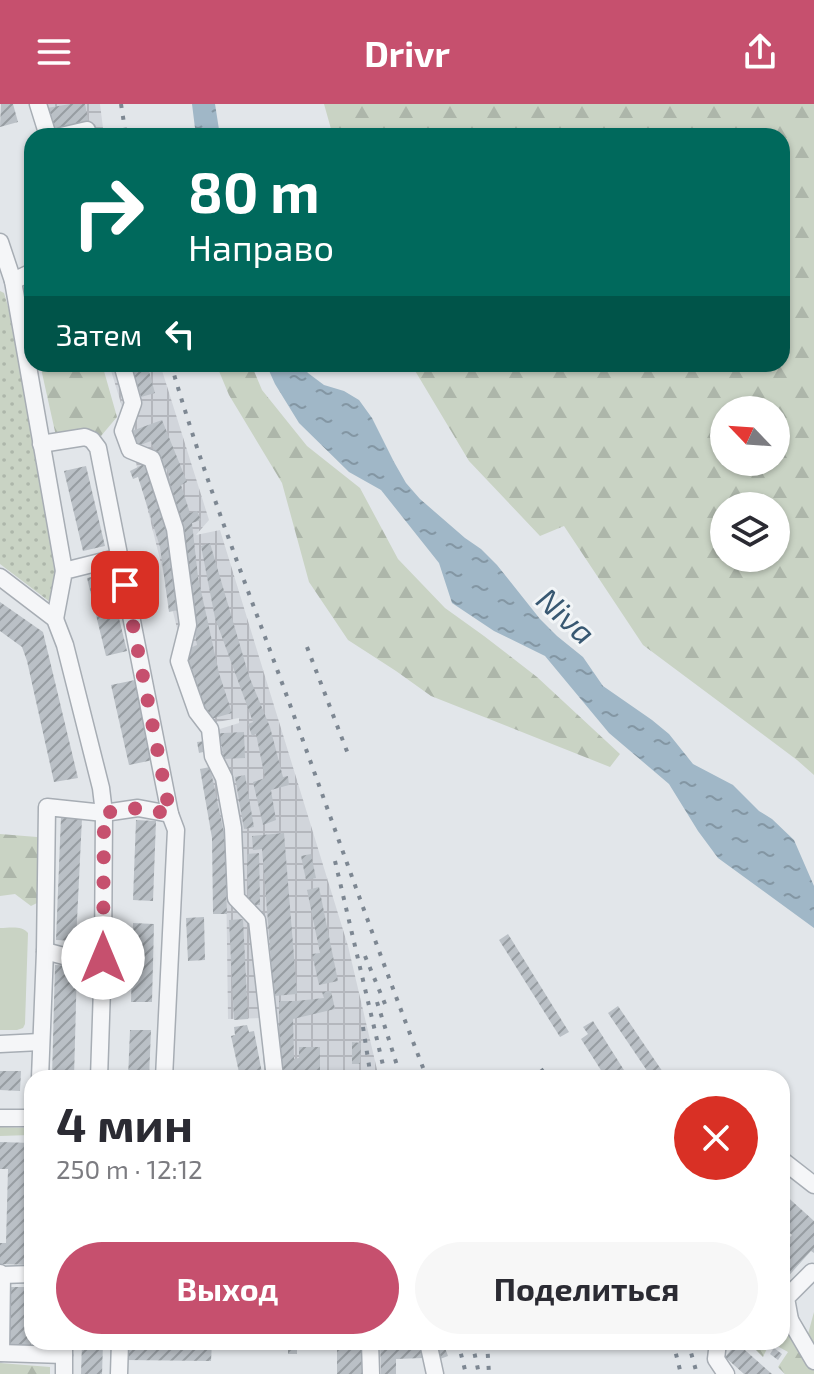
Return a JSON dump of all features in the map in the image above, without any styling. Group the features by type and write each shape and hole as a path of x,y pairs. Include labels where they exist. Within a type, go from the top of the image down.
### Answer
{"street":[{"path":"38,104 46,128"},
{"path":"0,242 13,281 24,345"},
{"path":"13,281 24,276"},
{"path":"29,372 64,571 55,619"},
{"path":"124,372 133,403 123,431 130,450 152,459 175,529 188,625 179,661 197,712 210,729 213,756 224,778 233,828 236,898 257,920 274,1070"},
{"path":"41,444 85,437 98,448 170,814 176,830 164,1070"},
{"path":"64,571 120,557"},
{"path":"0,577 55,619 65,645 101,788 104,813 99,1070"},
{"path":"40,1070 47,807 104,813 138,808 170,814"},
{"path":"45,951 75,959 103,958"},
{"path":"0,1044 40,1042"},
{"path":"0,1118 24,1118"},
{"path":"790,1166 814,1185"},
{"path":"790,1294 812,1272"},
{"path":"24,1274 1,1274 1,1353 48,1350"},
{"path":"790,1323 814,1361"},
{"path":"64,1350 64,1374"},
{"path":"119,1374 120,1350"},
{"path":"370,1350 371,1374"},
{"path":"430,1350 435,1374"},
{"path":"717,1350 716,1359 726,1374"}],"shaded area":[{"path":"32,104 100,104 103,128 40,128"},
{"path":"111,372 163,372 209,520 196,535 220,530 348,946 377,1070 264,1070 260,1018 228,1019 226,870 204,734 239,723 239,718 201,725"}],"green space":[{"path":"324,104 814,104 814,775 643,645 564,526 540,536 469,461 416,372 790,372 790,128 331,128"},
{"path":"0,291 4,293 24,360 24,372 28,372 29,377 57,589 50,602 0,564"},
{"path":"42,372 104,372 117,417 101,436 85,431 56,436"},
{"path":"219,372 254,372 262,390 307,446 360,488 398,559 445,608 537,677 620,754 610,767 431,696 348,640 309,582 282,483 229,395"},
{"path":"0,834 37,837 43,841 39,902 31,906 15,894 0,896"},
{"path":"0,928 19,928 28,933 25,1024 17,1030 0,1030"},
{"path":"0,1127 24,1128 24,1135 0,1136"},
{"path":"814,1312 814,1374 785,1374 778,1367 788,1352 784,1350 790,1350 790,1320 808,1334"},
{"path":"0,1363 50,1367 50,1374 0,1374"}],"water":[{"path":"192,104 215,104 219,128 195,128"},
{"path":"270,372 307,372 324,385 359,400 372,418 406,483 420,499 497,565 540,619 583,657 603,686 669,734 693,764 733,785 794,840 814,886 814,928 718,858 669,784 609,733 545,656 494,631 452,603 439,563 381,490 349,472 299,423"}],"building":[{"path":"1,104 13,104 18,122 0,127"},
{"path":"85,104 89,124 50,128 47,108"},
{"path":"133,372 149,372 155,393 141,397"},
{"path":"162,420 187,482 181,485 190,513 197,511 201,520 192,523 198,577 219,673 232,713 211,719 208,711 203,713 185,650 197,645 166,480 170,478 167,469 161,472 151,441 135,447 129,432"},
{"path":"146,463 173,541 178,610 169,612 160,547 138,477 133,479 130,471"},
{"path":"86,466 105,546 83,551 64,471"},
{"path":"210,543 249,676 270,727 283,777 288,776 289,785 271,790 276,820 263,825 253,782 265,778 256,734 252,736 248,724 253,722 215,618 201,546"},
{"path":"108,573 127,651 106,656 87,578"},
{"path":"0,602 43,632 78,778 54,782 27,661 22,647 0,631"},
{"path":"135,680 153,760 129,765 111,685"},
{"path":"244,732 245,758 223,759 222,746 215,746 204,734"},
{"path":"205,741 207,751 199,753 197,742"},
{"path":"210,767 225,838 227,914 213,914 212,838 200,769"},
{"path":"245,775 254,827 244,829 235,777"},
{"path":"61,817 82,818 76,941 56,940"},
{"path":"136,820 156,821 153,901 133,900"},
{"path":"284,833 297,994 274,996 262,849 253,850 252,836"},
{"path":"259,853 260,905 248,905 247,854"},
{"path":"311,854 316,878 306,880 301,856"},
{"path":"319,887 338,981 319,985 312,954 320,953 307,890"},
{"path":"204,917 205,960 188,961 186,918"},
{"path":"243,919 248,1019 234,1020 229,920"},
{"path":"133,923 154,924 152,1002 131,1002"},
{"path":"508,934 569,1032 560,1037 499,940"},
{"path":"55,965 77,966 74,1070 52,1070"},
{"path":"331,991 335,1009 293,1019 294,1059 299,1058 299,1047 320,1047 320,1070 280,1070 279,1001 324,998 322,992"},
{"path":"618,1006 662,1070 647,1070 608,1013"},
{"path":"593,1021 624,1070 601,1070 581,1039 588,1034 583,1027"},
{"path":"247,1025 249,1032 254,1031 261,1070 238,1070 231,1036 235,1035 234,1027"},
{"path":"130,1030 151,1030 149,1070 128,1070"},
{"path":"352,1042 361,1043 360,1064 352,1064"},
{"path":"0,1071 21,1071 20,1091 0,1090"},
{"path":"0,1142 24,1143 24,1265 0,1264 0,1243 6,1243 8,1169 0,1169"},
{"path":"790,1199 814,1221 814,1253 811,1251 790,1274 790,1237"},
{"path":"9,1287 24,1287 24,1349 8,1349"},
{"path":"82,1350 103,1350 102,1374 81,1374"},
{"path":"127,1350 212,1350 211,1361 126,1360"},
{"path":"337,1350 362,1350 362,1374 337,1374"},
{"path":"380,1350 422,1350 423,1358 396,1359 396,1374 381,1374"},
{"path":"437,1350 446,1350 448,1356 440,1359"},
{"path":"731,1350 745,1350 772,1374 744,1374 725,1357"},
{"path":"777,1350 782,1354 778,1360 770,1354"}],"railway":[{"path":"121,104 125,128"},
{"path":"173,372 229,539 424,1070"},
{"path":"307,647 348,754"},
{"path":"335,861 384,1070"},
{"path":"365,956 388,1011"},
{"path":"377,1002 398,1070"},
{"path":"363,1027 370,1070"},
{"path":"460,1350 466,1374"},
{"path":"474,1350 479,1374"},
{"path":"488,1350 489,1374"},
{"path":"675,1350 681,1374"},
{"path":"690,1350 697,1374"}],"route":[{"path":"103,958 104,813 138,808 170,814 125,585"}],"water label":[{"name":"Niva","path":"567,615"}]}
